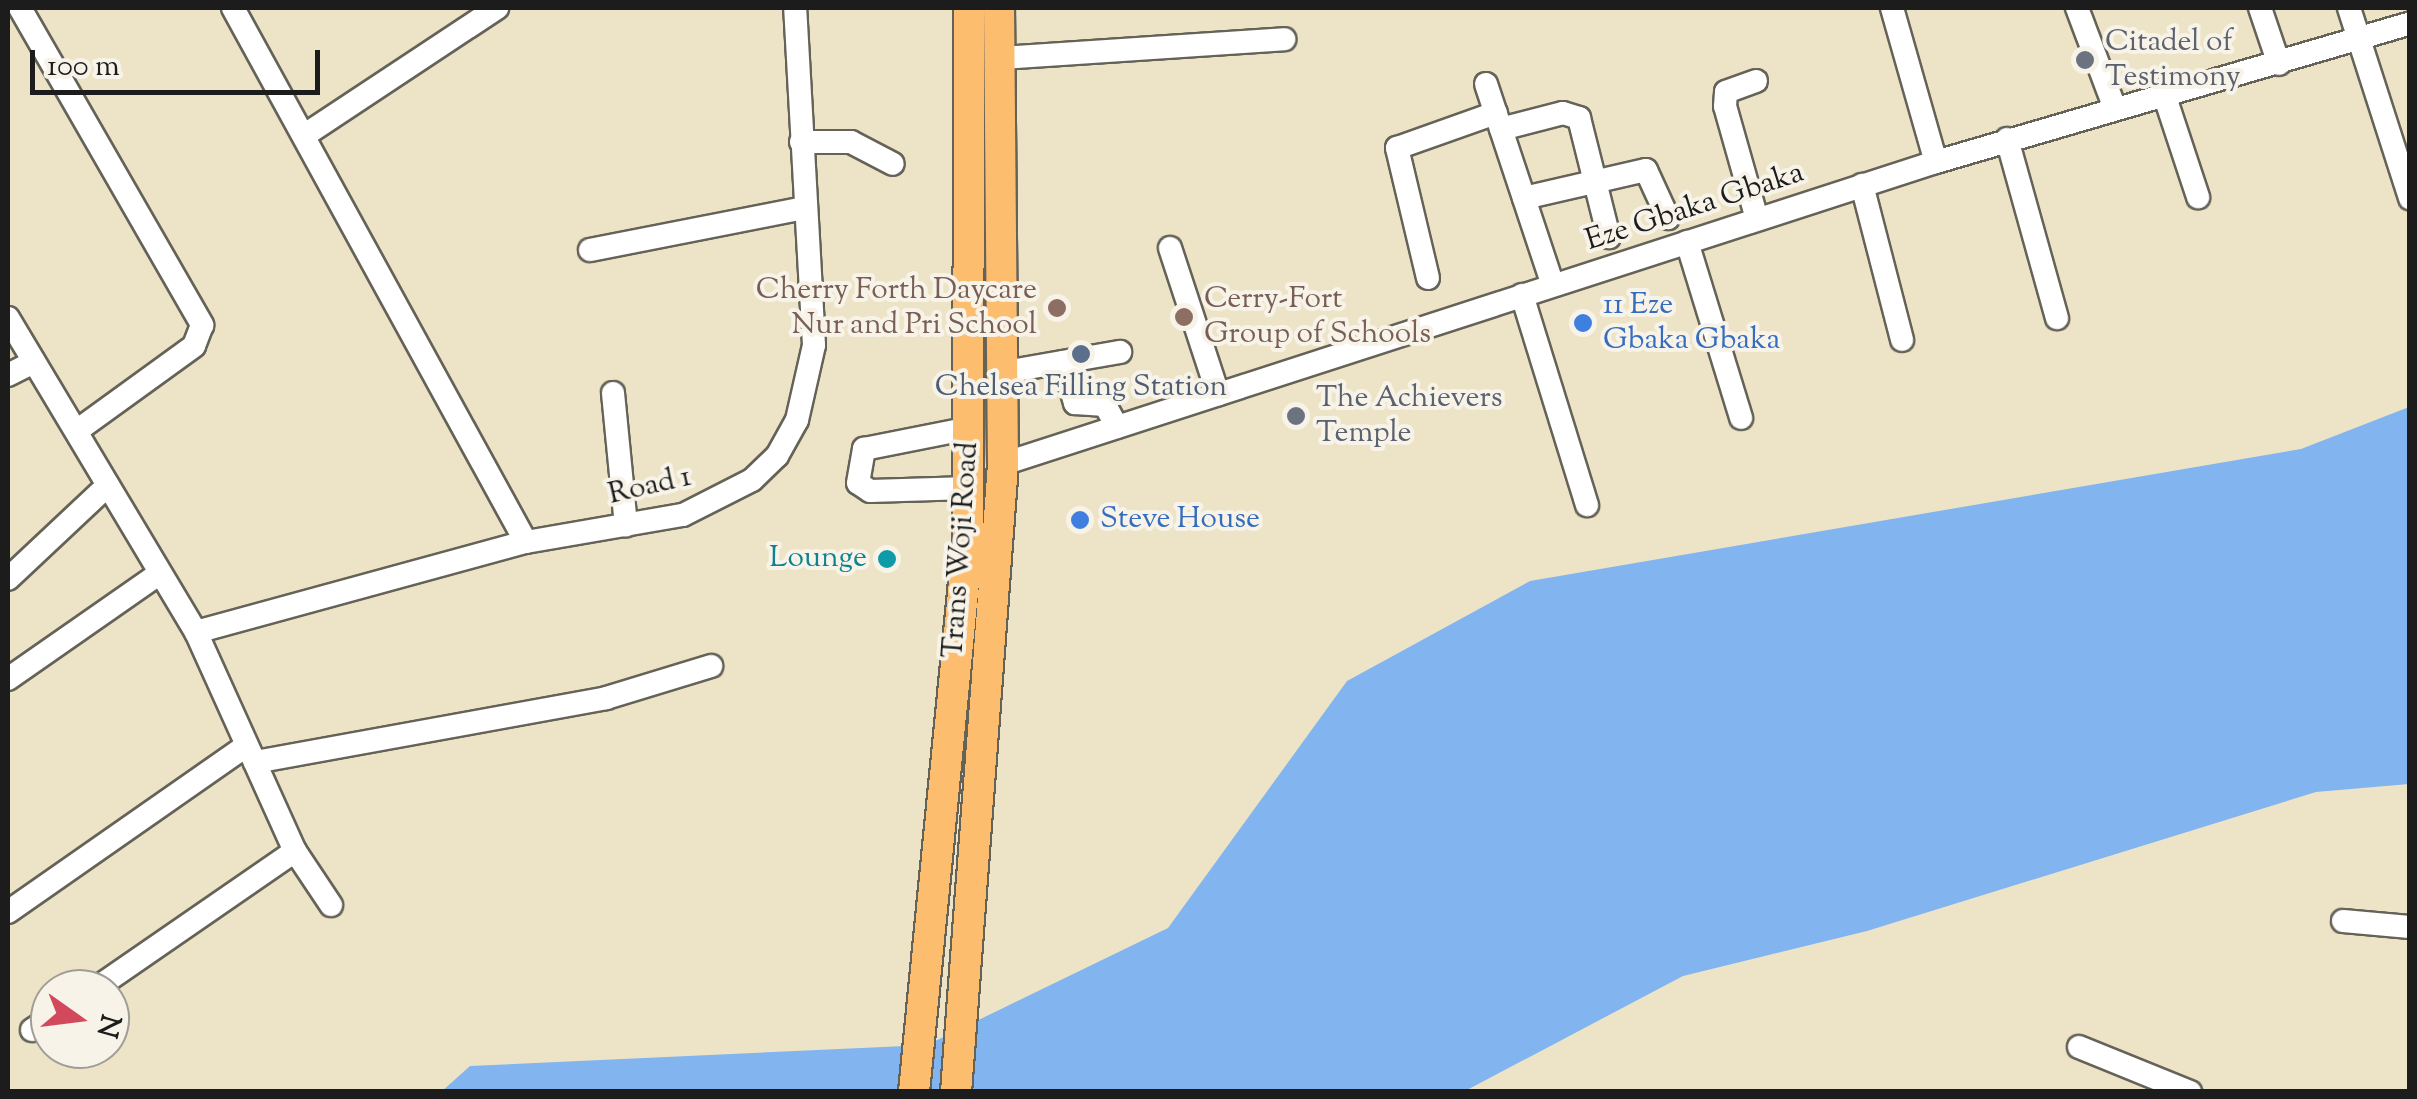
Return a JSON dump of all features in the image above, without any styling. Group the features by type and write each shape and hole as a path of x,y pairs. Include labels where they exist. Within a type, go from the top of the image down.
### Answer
{"main road":[{"name":"Trans Woji Road","path":"914,1092 969,488 969,8"},
{"name":"Trans Woji Road","path":"956,1092 983,806 1006,372 999,8"},
{"path":"970,60 1001,58"}],"street":[{"path":"20,8 202,326 194,346 78,430"},
{"path":"232,8 308,133 368,268 471,431 526,542"},
{"path":"308,133 497,8"},
{"name":"Road 1","path":"196,632 526,542 626,525 714,503 789,440 814,344 795,8"},
{"path":"1892,8 1936,162"},
{"path":"2077,8 2114,106"},
{"path":"2260,8 2278,64"},
{"path":"2348,8 2410,198"},
{"name":"Eze Gbaka Gbaka","path":"1002,464 2008,139 2163,91 2360,42 2410,23"},
{"path":"1001,58 1284,39"},
{"path":"1756,81 1726,92 1725,106 1757,219"},
{"path":"1486,84 1552,285"},
{"path":"2163,91 2198,198"},
{"path":"1428,278 1396,148 1498,121 1572,114 1609,237"},
{"path":"2008,139 2057,318"},
{"path":"800,142 851,142 893,164"},
{"path":"1524,198 1652,172 1668,218"},
{"path":"1862,185 1902,340"},
{"path":"590,250 805,208"},
{"path":"1687,242 1741,418"},
{"path":"1170,248 1218,394"},
{"path":"1522,295 1587,505"},
{"path":"8,318 196,632 296,851 331,904"},
{"path":"1006,372 1120,352"},
{"path":"8,375 34,362"},
{"path":"1063,362 1075,403 1105,405 1117,427"},
{"path":"613,393 626,525"},
{"path":"969,488 870,492 858,483 864,449 970,428"},
{"path":"8,580 108,485"},
{"path":"8,678 160,573"},
{"path":"8,912 251,754 606,698 711,666"},
{"path":"124,969 296,851"},
{"path":"2344,921 2410,928"},
{"path":"2079,1047 2190,1092"}],"water":[{"path":"2409,407 2409,784 2316,792 1867,931 1683,976 1465,1091 441,1092 470,1066 927,1045 1168,928 1347,681 1530,581 2301,449"}],"place":[{"name":"Citadel of Testimony","path":"2085,60"},
{"name":"Cherry Forth Daycare Nur and Pri School","path":"1057,308"},
{"name":"Cerry-Fort Group of Schools","path":"1184,317"},
{"name":"11 Eze Gbaka Gbaka","path":"1583,323"},
{"name":"Chelsea Filling Station","path":"1081,354"},
{"name":"The Achievers Temple","path":"1296,416"},
{"name":"Steve House","path":"1080,520"},
{"name":"Lounge","path":"887,559"}]}
